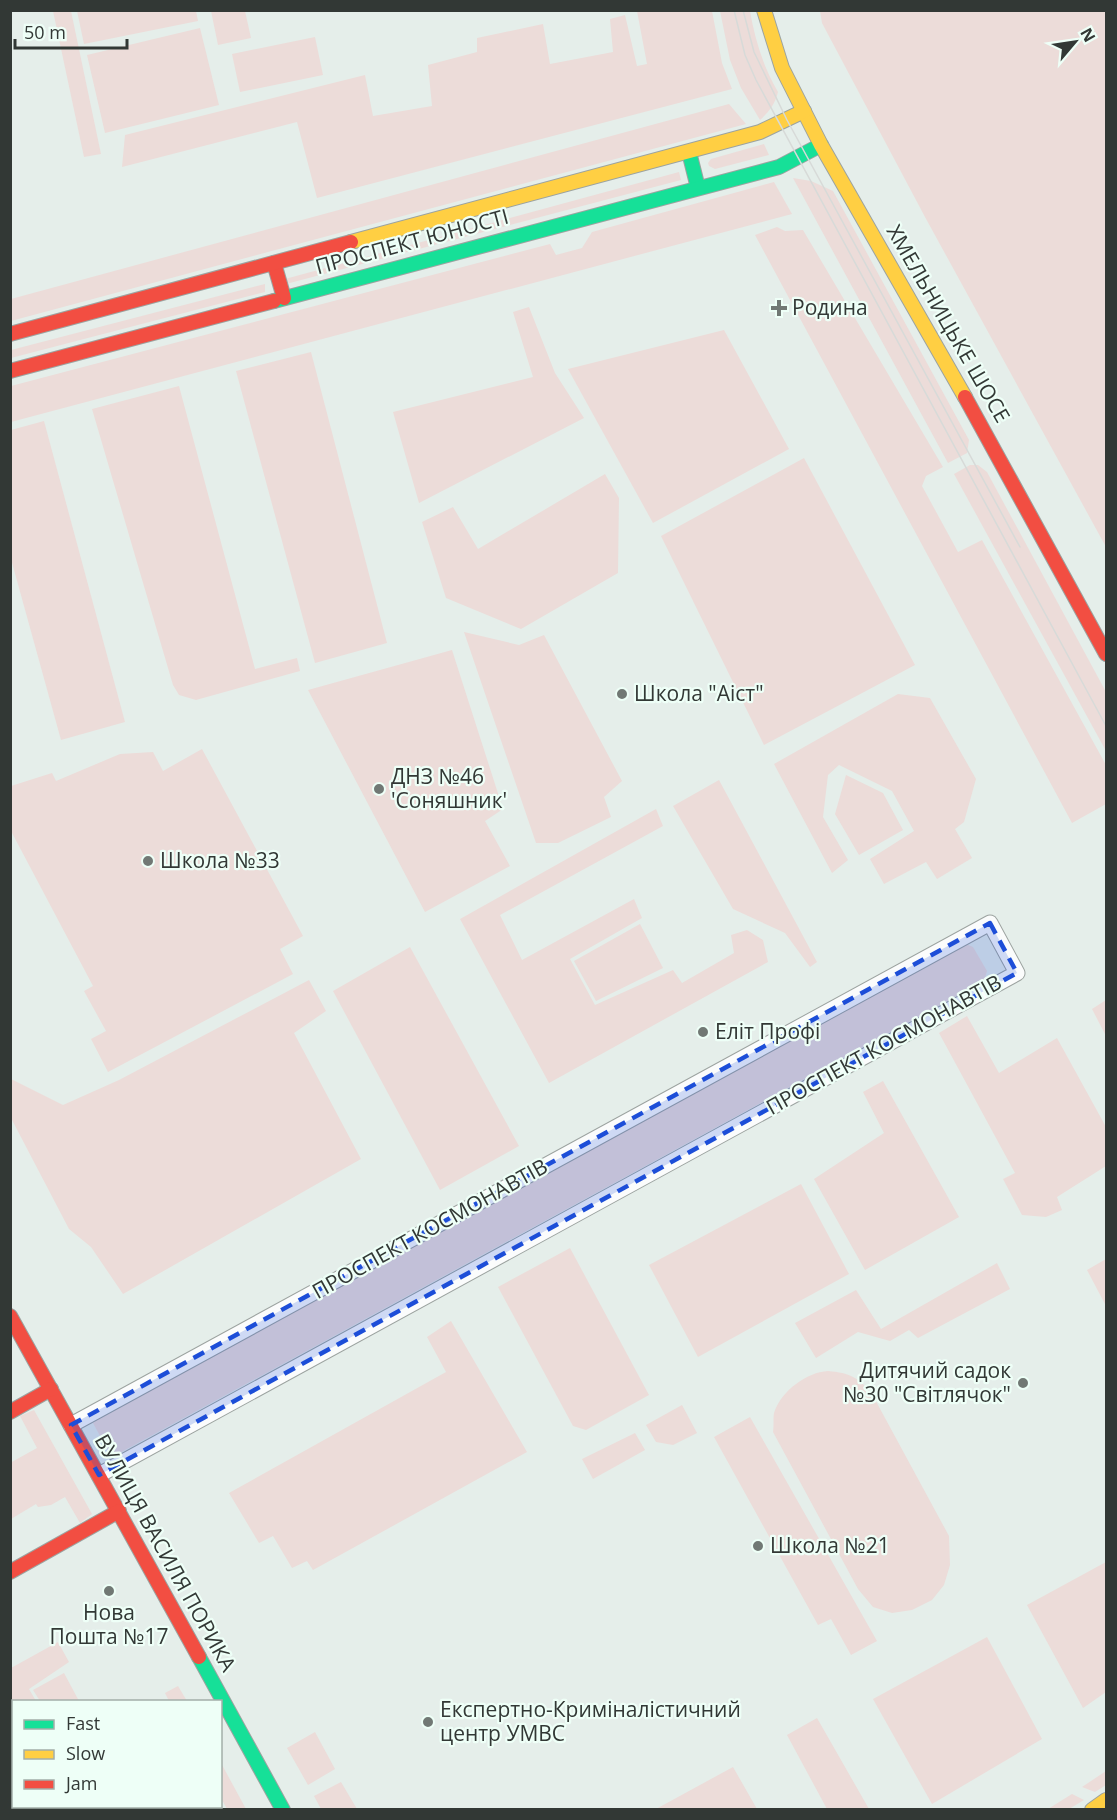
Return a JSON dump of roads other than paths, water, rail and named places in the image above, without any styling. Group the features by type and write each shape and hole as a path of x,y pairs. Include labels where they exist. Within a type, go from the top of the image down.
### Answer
{"main road":[{"name":"ХМЕЛЬНИЦЬКЕ ШОСЕ","path":"764,10 782,68 821,146 993,446 1107,654"},
{"name":"ПРОСПЕКТ ЮНОСТІ","path":"10,334 689,152 760,132 804,111"},
{"name":"ПРОСПЕКТ ЮНОСТІ","path":"10,371 779,167 821,146"},
{"path":"689,152 698,188"},
{"path":"274,263 284,298"},
{"name":"ВУЛИЦЯ ВАСИЛЯ ПОРИКА","path":"10,1316 283,1809"},
{"path":"10,1412 51,1389"},
{"path":"10,1572 118,1511"},
{"path":"1092,1809 1107,1800"}],"street":[{"name":"ПРОСПЕКТ КОСМОНАВТІВ","path":"71,1425 990,923 1017,973 99,1475"}],"tram line":[{"path":"734,10 745,55 756,80 1106,726"},
{"path":"743,10 754,52 787,120 1020,547"}],"place":[{"name":"Родина","path":"779,308"},
{"name":"Школа \"Аіст\"","path":"622,694"},
{"name":"ДНЗ №46 'Соняшник'","path":"379,789"},
{"name":"Школа №33","path":"148,861"},
{"name":"Еліт Профі","path":"703,1032"},
{"name":"Дитячий садок №30 \"Світлячок\"","path":"1023,1383"},
{"name":"Школа №21","path":"758,1546"},
{"name":"Нова Пошта №17","path":"109,1591"},
{"name":"Експертно-Криміналістичний центр УМВС","path":"428,1722"}]}
